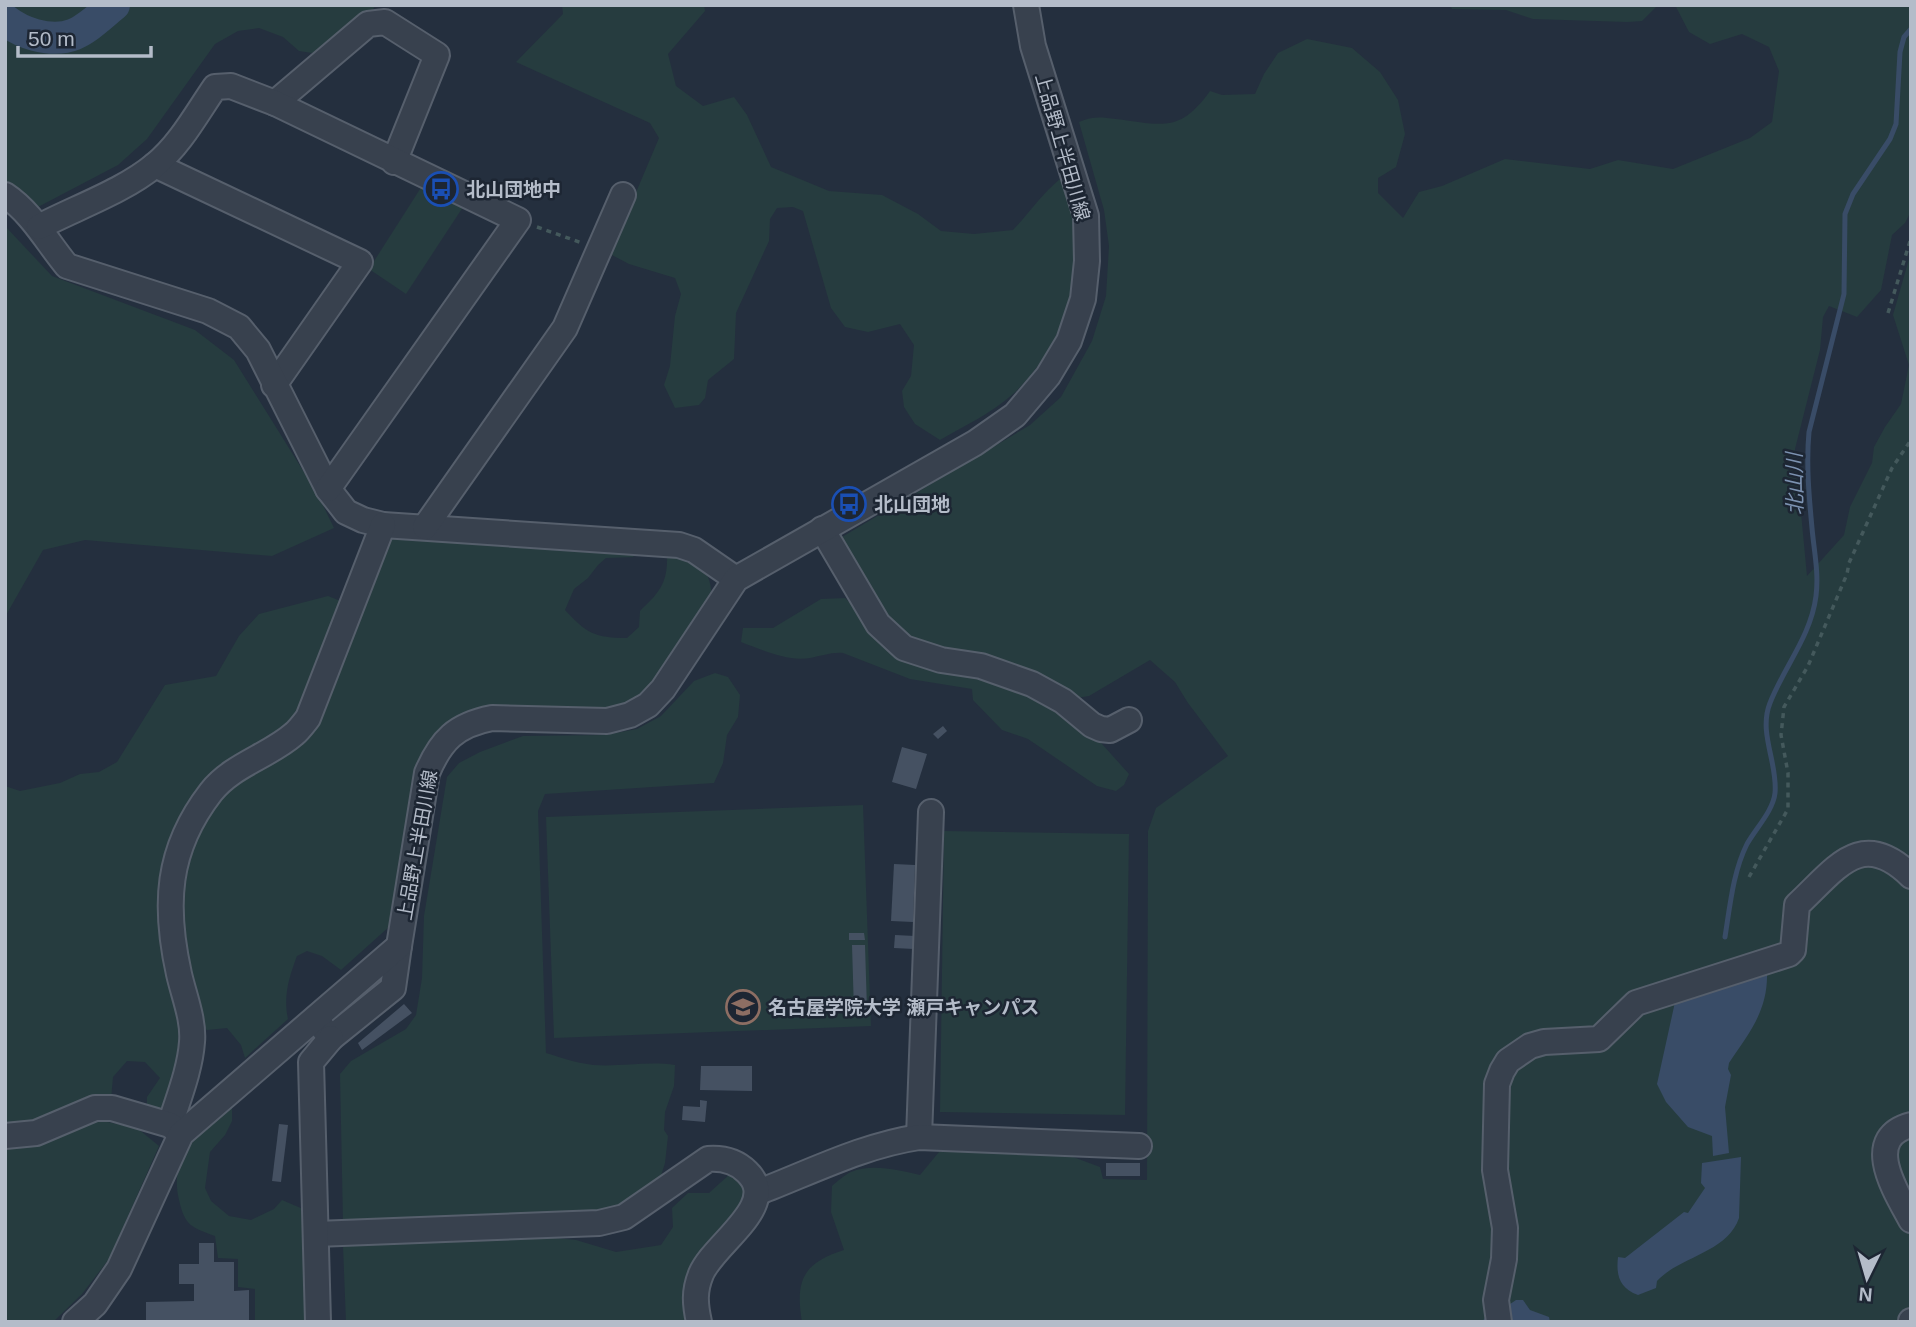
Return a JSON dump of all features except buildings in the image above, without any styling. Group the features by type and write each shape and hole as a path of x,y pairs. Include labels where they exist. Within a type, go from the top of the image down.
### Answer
{"street":[{"name":"上品野上半田川線","path":"75,1322 95,1304 119,1269 176,1130 314,1019 399,946 427,773 435,755 447,739 468,724 492,718 607,721 630,715 648,705 663,689 736,579 975,443 1015,415 1048,376 1069,341 1083,299 1087,261 1086,216 1033,46 1026,5"},
{"path":"275,103 368,24 385,22 437,55 394,162"},
{"path":"39,227 155,165 177,141 215,87 231,86 275,103 518,220 328,489"},
{"path":"155,165 360,262 274,385"},
{"path":"5,195 39,227 67,266 208,311 239,327 258,350 328,489 346,512 383,525 679,545 694,550 736,579"},
{"path":"425,527 565,328 623,195"},
{"path":"5,1136 36,1133 94,1108 112,1108 176,1130 192,1041 191,1025 171,937 171,881 178,855 188,828 213,789 239,769 295,734 308,718 383,525"},
{"path":"822,528 877,624 904,648 941,660 981,666 1032,684 1063,702 1092,726 1101,729 1110,730 1129,720"},
{"path":"919,1137 931,812"},
{"path":"1498,1311 1505,1228 1495,1170 1497,1084 1508,1061 1530,1046 1544,1042 1599,1039 1636,1003 1789,954 1793,950 1797,905 1847,859 1862,853 1877,853 1891,859 1911,876"},
{"path":"318,1322 312,1062 331,1038 393,988 399,946"},
{"path":"314,1019 331,1038"},
{"path":"1911,1125 1898,1128 1891,1136 1885,1151 1889,1177 1911,1220"},
{"path":"759,1192 871,1148 919,1137 1139,1146"},
{"path":"316,1234 599,1223 624,1217 708,1159 721,1158 743,1168 754,1179 759,1192 751,1213 711,1255 702,1272 696,1287 695,1300 699,1322"}],"path":[{"path":"518,220 600,249"},
{"path":"1888,313 1911,238"},
{"path":"1749,877 1788,809 1788,773 1781,735 1784,707 1808,666 1849,563 1892,468 1911,440"}],"green space":[{"path":"5,5 376,5 366,19 319,54 299,51 283,37 259,28 238,31 215,44 147,139 118,165 38,207 5,182"},
{"path":"562,5 704,5 705,11 668,54 676,86 703,106 734,97 747,115 771,167 829,191 882,195 918,214 941,231 974,234 1013,230 1053,185 1060,179 1065,182 1077,223 1078,247 1072,294 1056,337 1030,376 996,407 940,440 915,424 904,407 902,391 911,376 914,345 900,324 868,332 845,327 831,308 803,211 793,207 777,208 770,219 769,241 736,313 734,359 708,380 705,398 699,405 675,408 664,385 670,366 675,316 681,294 675,278 629,264 610,254 659,138 650,123 516,62 563,14"},
{"path":"1450,5 1657,6 1642,21 1627,22 1533,19 1506,10 1452,9"},
{"path":"1675,5 1911,5 1911,211 1905,223 1892,235 1881,290 1857,317 1829,306 1823,317 1820,350 1795,449 1807,576 1844,535 1850,507 1872,463 1874,447 1901,404 1909,365 1893,315 1911,252 1911,1322 802,1322 800,1295 805,1275 819,1261 844,1250 831,1212 832,1186 851,1172 876,1168 920,1175 939,1152 1057,1151 1100,1167 1103,1179 1147,1180 1148,831 1156,808 1228,756 1175,682 1150,660 1089,696 1070,699 897,634 837,540 1030,425 1061,397 1092,341 1106,296 1109,246 1104,210 1079,122 1101,117 1169,123 1189,114 1210,91 1222,95 1255,94 1278,53 1307,39 1352,48 1380,72 1398,100 1405,134 1396,167 1378,178 1378,193 1403,218 1419,192 1442,186 1505,159 1590,169 1618,160 1673,169 1750,138 1772,122 1779,71 1769,47 1742,34 1710,44 1689,32"},
{"path":"422,186 465,204 406,294 369,269"},
{"path":"5,226 52,276 195,330 234,360 317,493 334,528 272,556 85,540 43,550 5,617"},
{"path":"389,532 627,550 634,557 606,558 574,589 565,610 585,629 607,637 627,638 639,627 640,611 658,592 664,580 667,554 687,559 701,568 709,581 711,601 680,650 653,685 624,705 580,712 487,709 462,714 443,728 390,926 341,970 322,956 307,951 297,956 288,987 288,1019 245,1058 241,1045 227,1028 207,1030 196,1022 177,881 209,803 296,739"},
{"path":"328,596 348,604 305,714 228,770 173,854 186,1035 167,1114 147,1108 147,1097 160,1078 145,1062 127,1061 113,1077 111,1100 5,1131 5,786 20,791 60,783 80,774 99,772 117,762 165,685 216,676 239,636 259,614"},
{"path":"845,598 865,618 1028,690 1093,734 1129,774 1124,785 1116,791 1097,786 1028,739 1002,730 973,700 972,689 910,679 843,653 802,659 775,654 741,642 743,628 773,628 821,599"},
{"path":"715,673 728,677 740,695 738,717 727,735 723,763 714,783 545,794 538,811 546,1053 593,1065 675,1065 674,1086 665,1112 664,1130 668,1136 660,1179 616,1207 593,1215 343,1223 340,1074 351,1061 406,1029 416,1015 422,978 424,916 447,777 459,763 523,736 605,735 637,729 661,716 694,681"},
{"path":"863,805 871,1026 554,1038 546,817"},
{"path":"944,831 1129,834 1125,1115 940,1112"},
{"path":"232,1105 232,1121 225,1135 210,1152 205,1188 211,1201 229,1216 251,1220 274,1209 282,1200 303,1209 305,1322 255,1322 255,1289 238,1287 238,1259 218,1258 215,1236 190,1224 181,1209 177,1184 183,1157 199,1135"},
{"path":"88,1118 137,1128 159,1146 109,1259 82,1294 53,1322 5,1322 5,1142"},
{"path":"730,1174 744,1180 749,1194 689,1322 346,1322 343,1246 536,1236 576,1240 616,1252 661,1245 673,1227 672,1208 688,1193 709,1193"}],"water":[{"path":"1767,973 1761,1010 1729,1063 1731,1075 1725,1107 1729,1153 1713,1156 1712,1136 1688,1127 1666,1102 1657,1084 1677,993"},
{"path":"1741,1157 1739,1218 1733,1230 1714,1247 1667,1273 1657,1281 1656,1288 1638,1295 1627,1289 1618,1275 1618,1257 1625,1258 1684,1212 1688,1213 1705,1188 1701,1183 1702,1163"},
{"path":"1516,1300 1523,1300 1530,1310 1549,1317 1550,1322 1482,1322 1487,1315 1494,1315"}],"waterway":[{"path":"5,20 31,34 59,38 87,27 114,5"},
{"name":"北山川","path":"1725,937 1738,866 1747,844 1774,800 1775,782 1767,737 1767,714 1776,690 1809,625 1816,596 1817,570 1808,480 1809,432 1844,294 1845,214 1853,194 1890,139 1896,124 1900,52 1904,37 1911,29"}],"place":[{"name":"北山団地中","path":"441,189"},
{"name":"北山団地","path":"849,504"},
{"name":"名古屋学院大学 瀬戸キャンパス","path":"743,1007"}]}
